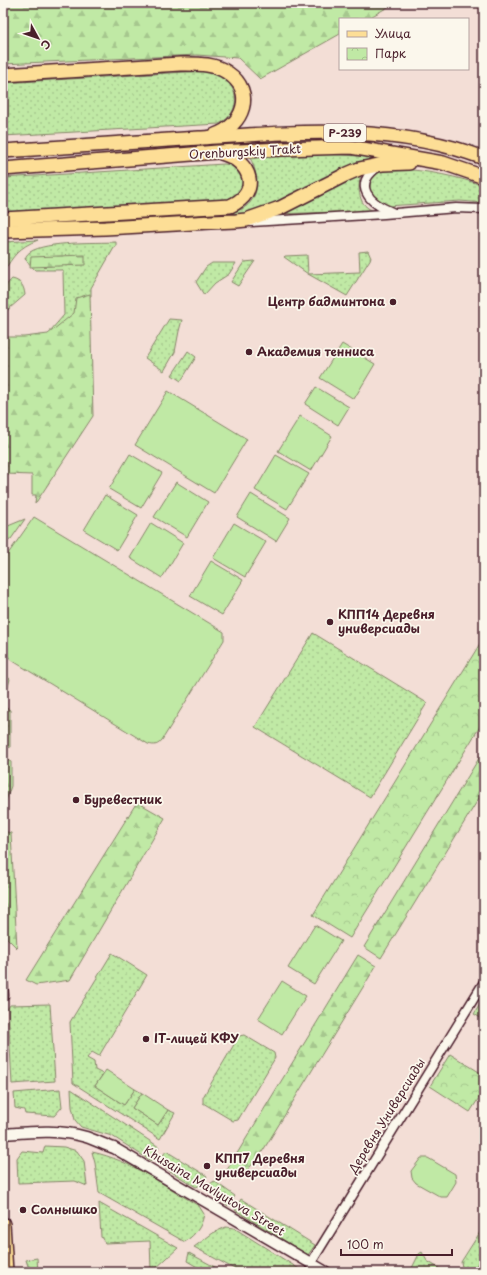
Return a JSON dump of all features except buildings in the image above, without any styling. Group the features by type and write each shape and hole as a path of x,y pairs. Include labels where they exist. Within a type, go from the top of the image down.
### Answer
{"main road":[{"path":"3,75 180,64 197,64 215,67 229,73 239,84 244,98 243,107 236,121 230,127 216,135 204,138"},
{"name":"Orenburgskiy Trakt","path":"3,151 303,132 362,133 399,137 427,142 484,158"},
{"name":"Orenburgskiy Trakt","path":"3,169 217,152 351,148 443,163 484,177"},
{"path":"3,219 230,206 246,194 249,181 248,175 242,164 230,156 217,152"},
{"path":"3,231 105,228 246,220 280,208 359,169 383,164 443,163"},
{"path":"3,1224 6,1272"}],"street":[{"path":"383,164 370,173 366,180 365,189 368,196 374,202 395,213"},
{"path":"236,221 262,221 456,208 484,209"},
{"name":"Деревня Универсиады","path":"311,1263 484,982"},
{"path":"3,983 4,996"},
{"path":"3,1134 42,1131 73,1134 87,1137 114,1148 326,1272"}],"green space":[{"path":"3,3 395,3 369,18 339,18 339,35 260,79 238,58 197,55 3,64"},
{"path":"203,71 214,73 223,77 230,84 234,92 234,109 228,117 219,124 3,136 3,83"},
{"path":"323,154 396,158 250,213 212,215 212,213 228,213 237,211 251,202 257,181 256,173 250,158"},
{"path":"224,164 236,168 243,181 244,186 233,200 3,216 3,178"},
{"path":"399,169 442,174 484,186 484,203 460,201 388,206 371,196 370,182 375,174 385,170"},
{"path":"361,174 359,185 360,196 365,206 375,211 272,214"},
{"path":"186,215 185,218 3,227 3,224"},
{"path":"38,240 21,249 3,273 3,242"},
{"path":"116,242 116,247 91,288 91,296 77,299 75,314 51,333 51,330 64,315 63,270 35,270 25,259 27,255 38,248 59,244"},
{"path":"368,251 371,258 347,296 308,274 360,272 359,252"},
{"path":"85,255 85,265 30,267 31,257"},
{"path":"307,255 308,274 284,257"},
{"path":"255,261 238,286 231,282 244,262"},
{"path":"212,263 236,263 229,274 215,283 204,295 196,282 206,267"},
{"path":"12,279 22,284 25,295 3,314 4,291"},
{"path":"90,294 93,416 35,504 36,495 32,495 32,475 6,474 6,515 3,515 3,337 24,337 48,334 74,313 76,298"},
{"path":"169,319 182,320 175,352 164,371 145,358"},
{"path":"342,344 375,364 354,399 320,378"},
{"path":"188,351 196,357 181,381 172,375"},
{"path":"316,387 349,407 338,425 305,404"},
{"path":"168,391 247,439 214,493 135,445"},
{"path":"300,416 332,436 311,471 278,451"},
{"path":"130,454 162,473 141,508 109,489"},
{"path":"276,455 309,474 287,509 255,490"},
{"path":"176,482 208,502 187,537 154,517"},
{"path":"251,494 290,518 276,541 237,517"},
{"path":"105,495 138,515 117,550 84,530"},
{"path":"34,517 224,632 224,640 162,740 158,744 148,744 13,661 3,652 3,561"},
{"path":"25,519 11,539 3,540 3,527"},
{"path":"151,523 183,543 162,578 130,558"},
{"path":"234,523 266,542 245,577 213,558"},
{"path":"211,561 243,580 222,615 190,596"},
{"path":"313,633 427,703 370,797 255,727"},
{"path":"484,637 484,720 350,938 313,915"},
{"path":"3,674 10,679 6,694 3,694"},
{"path":"3,706 10,710 10,748 3,742"},
{"path":"484,750 484,790 381,958 364,947"},
{"path":"3,757 11,762 11,786 3,809"},
{"path":"137,802 165,818 70,980 36,985 26,980"},
{"path":"3,831 11,833 17,948 7,938 3,871"},
{"path":"315,925 341,941 314,984 288,968"},
{"path":"112,953 147,975 99,1056 92,1052 87,1058 94,1062 95,1070 103,1074 95,1086 124,1105 135,1089 142,1093 132,1108 158,1125 168,1110 175,1113 160,1139 73,1083 70,1022"},
{"path":"358,955 376,966 259,1157 240,1178 227,1170"},
{"path":"282,981 306,996 282,1034 258,1019"},
{"path":"484,998 484,1020 474,1014"},
{"path":"50,1004 55,1081 12,1084 8,1008 10,1005"},
{"path":"244,1035 274,1053 275,1058 238,1120 233,1121 203,1103 203,1097 239,1036"},
{"path":"450,1054 484,1075 484,1090 470,1112 430,1086"},
{"path":"106,1070 135,1089 124,1105 95,1086"},
{"path":"60,1089 62,1107 54,1116 25,1114 24,1110 15,1108 14,1093"},
{"path":"71,1089 159,1147 151,1161 112,1136 81,1127 75,1120 72,1107"},
{"path":"142,1093 168,1110 158,1125 132,1108"},
{"path":"45,1146 64,1147 77,1151 84,1161 87,1186 75,1181 18,1183 17,1158 22,1151 43,1153"},
{"path":"166,1151 207,1176 201,1185 196,1187 162,1166 160,1160"},
{"path":"92,1152 134,1167 199,1206 204,1214 198,1230 185,1242 99,1193"},
{"path":"421,1158 428,1158 455,1174 456,1182 447,1197 441,1197 416,1183 412,1178 411,1171"},
{"path":"214,1181 235,1196 228,1206 209,1191 210,1184"},
{"path":"241,1199 315,1245 308,1255 235,1210"},
{"path":"99,1203 178,1248 155,1269 151,1270 150,1241 105,1243 101,1237"},
{"path":"484,1226 484,1253 472,1272 463,1272 461,1262"},
{"path":"226,1227 234,1228 304,1272 240,1272 194,1247 213,1233"},
{"path":"422,1252 427,1261 442,1270 442,1272 410,1272 419,1254"},
{"path":"189,1253 224,1272 206,1272 187,1261"},
{"path":"37,1258 38,1272 30,1272 26,1260"}],"place":[{"name":"Центр бадминтона","path":"393,302"},
{"name":"Академия тенниса","path":"249,352"},
{"name":"КПП14 Деревня универсиады","path":"330,622"},
{"name":"Буревестник","path":"76,800"},
{"name":"IT-лицей КФУ","path":"146,1039"},
{"name":"КПП7 Деревня универсиады","path":"207,1166"},
{"name":"Солнышко","path":"23,1210"}]}
